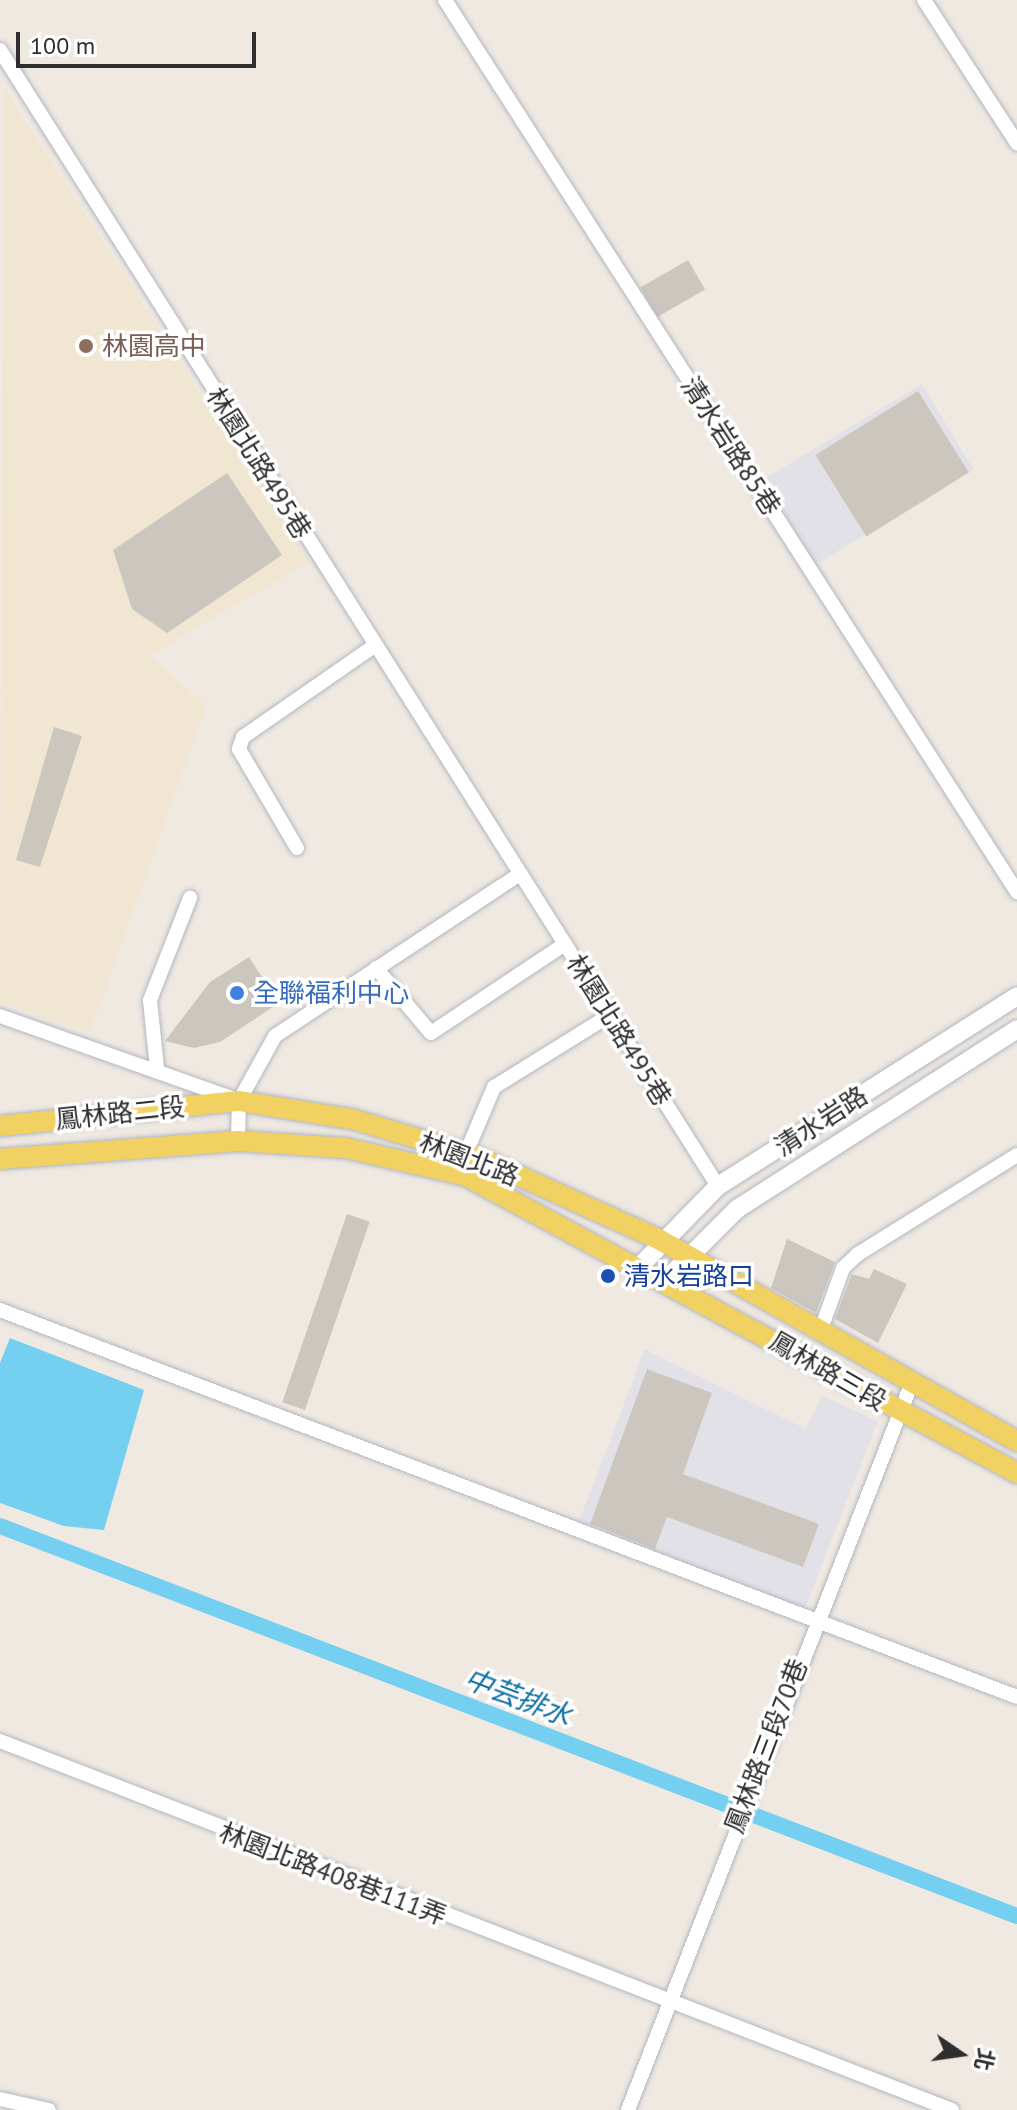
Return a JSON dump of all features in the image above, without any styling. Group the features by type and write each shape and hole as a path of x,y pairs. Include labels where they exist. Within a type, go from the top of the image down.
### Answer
{"main road":[{"name":"鳳林路二段","path":"0,1126 239,1101"},
{"name":"林園北路","path":"239,1101 352,1119 466,1153 687,1255"},
{"name":"鳳林路二段","path":"0,1159 238,1141"},
{"name":"林園北路","path":"238,1141 346,1148 466,1176 641,1265"},
{"name":"鳳林路三段","path":"687,1255 911,1385 1017,1441"},
{"name":"鳳林路三段","path":"641,1265 899,1411 1017,1473"}],"street":[{"name":"清水岩路85巷","path":"445,0 1017,892"},
{"path":"924,0 1017,143"},
{"name":"林園北路495巷","path":"0,50 718,1186"},
{"path":"297,848 239,749 243,737 374,646"},
{"path":"238,1141 239,1101 275,1036 520,874"},
{"path":"157,1068 150,1000 190,898"},
{"path":"376,968 431,1033 565,944"},
{"name":"清水岩路","path":"641,1265 660,1240 718,1186 1017,996"},
{"path":"466,1153 494,1087 610,1015"},
{"name":"林園北路","path":"0,1016 157,1068 239,1101"},
{"name":"清水岩路","path":"667,1279 687,1255 737,1209 1017,1029"},
{"path":"820,1332 850,1261 1017,1155"},
{"path":"0,1310 1017,1697"},
{"name":"鳳林路三段70巷","path":"628,2110 815,1618 911,1385"},
{"name":"林園北路408巷111弄","path":"0,1741 952,2110"},
{"path":"0,2099 49,2110"}],"shaded area":[{"name":"林園高中","path":"4,88 309,562 150,655 206,706 90,1032 0,1002"},
{"path":"922,384 974,470 816,564 764,479"},
{"path":"645,1349 806,1429 822,1396 878,1421 804,1611 578,1524"}],"water":[{"path":"10,1338 144,1390 104,1530 64,1526 0,1503 0,1363"}],"building":[{"path":"688,260 705,289 657,317 640,288"},
{"path":"918,391 969,472 866,537 815,455"},
{"path":"227,473 282,555 167,633 132,609 113,550"},
{"path":"54,727 82,736 40,867 16,860"},
{"name":"全聯福利中心","path":"249,957 279,1003 220,1042 194,1048 165,1041 210,982"},
{"path":"347,1214 370,1222 305,1410 282,1402"},
{"path":"787,1239 835,1262 816,1313 771,1288"},
{"path":"874,1269 907,1284 878,1343 835,1319 852,1274 869,1279"},
{"path":"647,1369 712,1393 683,1474 819,1524 803,1567 667,1517 655,1549 590,1524"}],"waterway":[{"name":"中芸排水","path":"0,1526 1017,1916"}],"place":[{"name":"林園高中","path":"86,346"},
{"name":"全聯福利中心","path":"237,993"},
{"name":"清水岩路口","path":"608,1276"}]}
